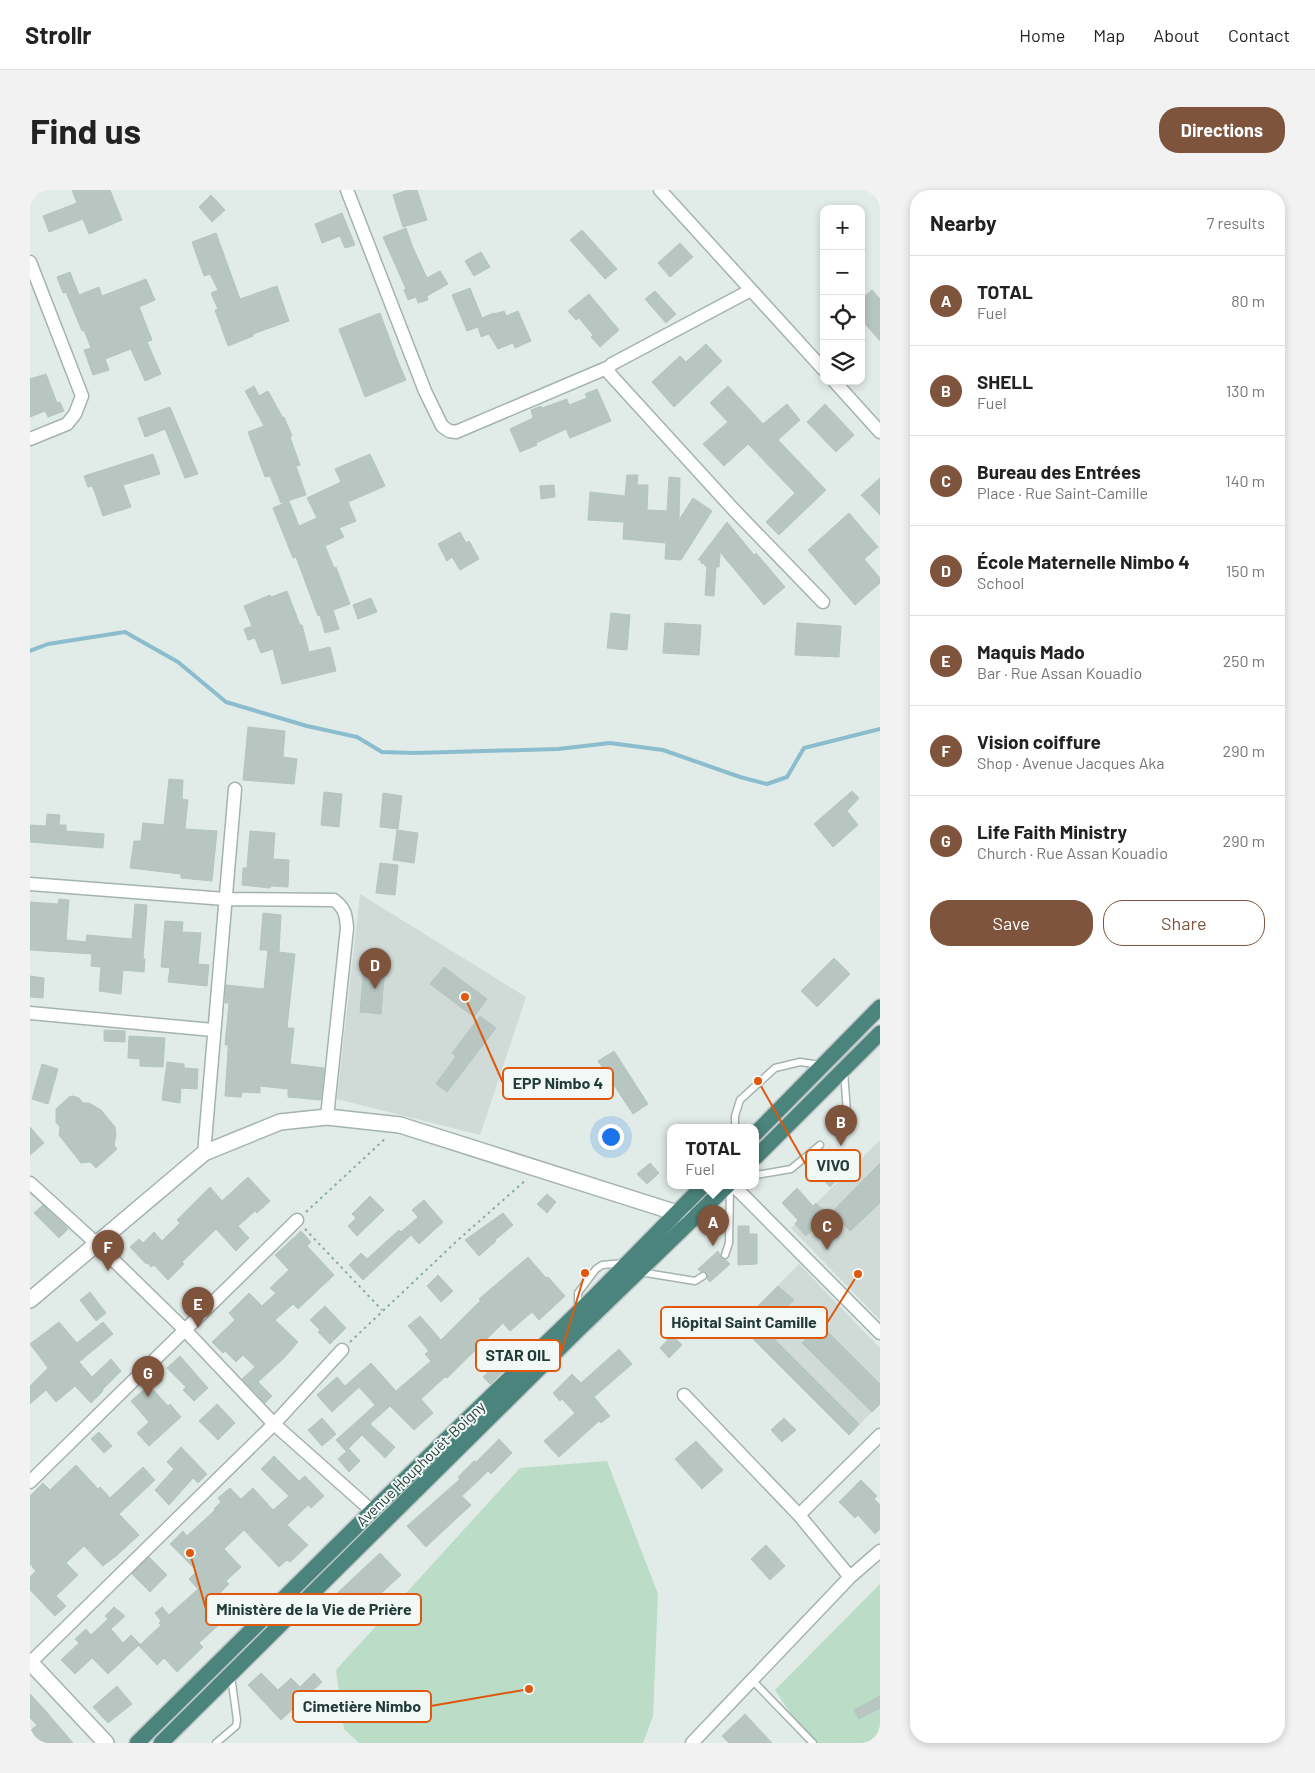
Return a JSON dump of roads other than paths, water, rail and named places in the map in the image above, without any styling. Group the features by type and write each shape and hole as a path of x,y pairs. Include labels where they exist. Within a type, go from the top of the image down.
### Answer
{"highway":[{"path":"759,1130 880,1006"},
{"path":"759,1153 880,1033"},
{"name":"Avenue Houphouët-Boigny","path":"161,1743 475,1434 633,1267 677,1212 700,1189"},
{"name":"Avenue Houphouët-Boigny","path":"137,1743 372,1511 578,1312 726,1189"}],"street":[{"path":"348,190 425,391 442,426 449,431 456,432 609,368 612,364 751,290"},
{"path":"660,190 820,366"},
{"path":"30,262 82,396 75,414 68,424 30,439"},
{"path":"609,368 609,373 734,510 823,602"},
{"path":"838,385 880,432"},
{"path":"204,1153 235,788"},
{"path":"30,884 225,899 334,900 341,905 345,912 347,928 328,1117"},
{"path":"30,1013 214,1030"},
{"path":"30,1300 204,1153 280,1122 328,1117 400,1125 677,1212 691,1220"},
{"path":"30,1183 97,1244 184,1329 274,1424 372,1511"},
{"path":"735,1189 880,1333"},
{"path":"30,1482 297,1220"},
{"path":"106,1743 30,1662 274,1424 342,1350"},
{"path":"684,1396 799,1514 850,1577"},
{"path":"799,1514 880,1435"},
{"path":"692,1743 850,1577 880,1551"}],"lane":[{"path":"735,1124 735,1116 740,1100 775,1068 800,1062 822,1065"},
{"path":"835,1131 847,1113 844,1069"},
{"path":"759,1174 791,1169 820,1145"},
{"path":"725,1255 729,1243 731,1189"},
{"path":"633,1267 695,1281 703,1276"},
{"path":"216,1743 236,1726 237,1720 231,1674"},
{"path":"752,1680 813,1743"}],"waterway":[{"path":"30,651 48,644 125,632 178,662 226,702 307,726 357,737 382,752 414,753 558,749 610,743 663,750 740,777 767,784 787,777 804,748 880,729"}],"place":[{"name":"École Maternelle Nimbo 4","path":"375,989"},
{"name":"EPP Nimbo 4","path":"465,997"},
{"name":"VIVO","path":"758,1081"},
{"name":"SHELL","path":"841,1146"},
{"name":"TOTAL","path":"713,1246"},
{"name":"Bureau des Entrées","path":"827,1250"},
{"name":"Vision coiffure","path":"108,1271"},
{"name":"STAR OIL","path":"585,1273"},
{"name":"Hôpital Saint Camille","path":"858,1274"},
{"name":"Maquis Mado","path":"198,1328"},
{"name":"Life Faith Ministry","path":"148,1397"},
{"name":"Ministère de la Vie de Prière","path":"190,1553"},
{"name":"Cimetière Nimbo","path":"529,1689"}]}
